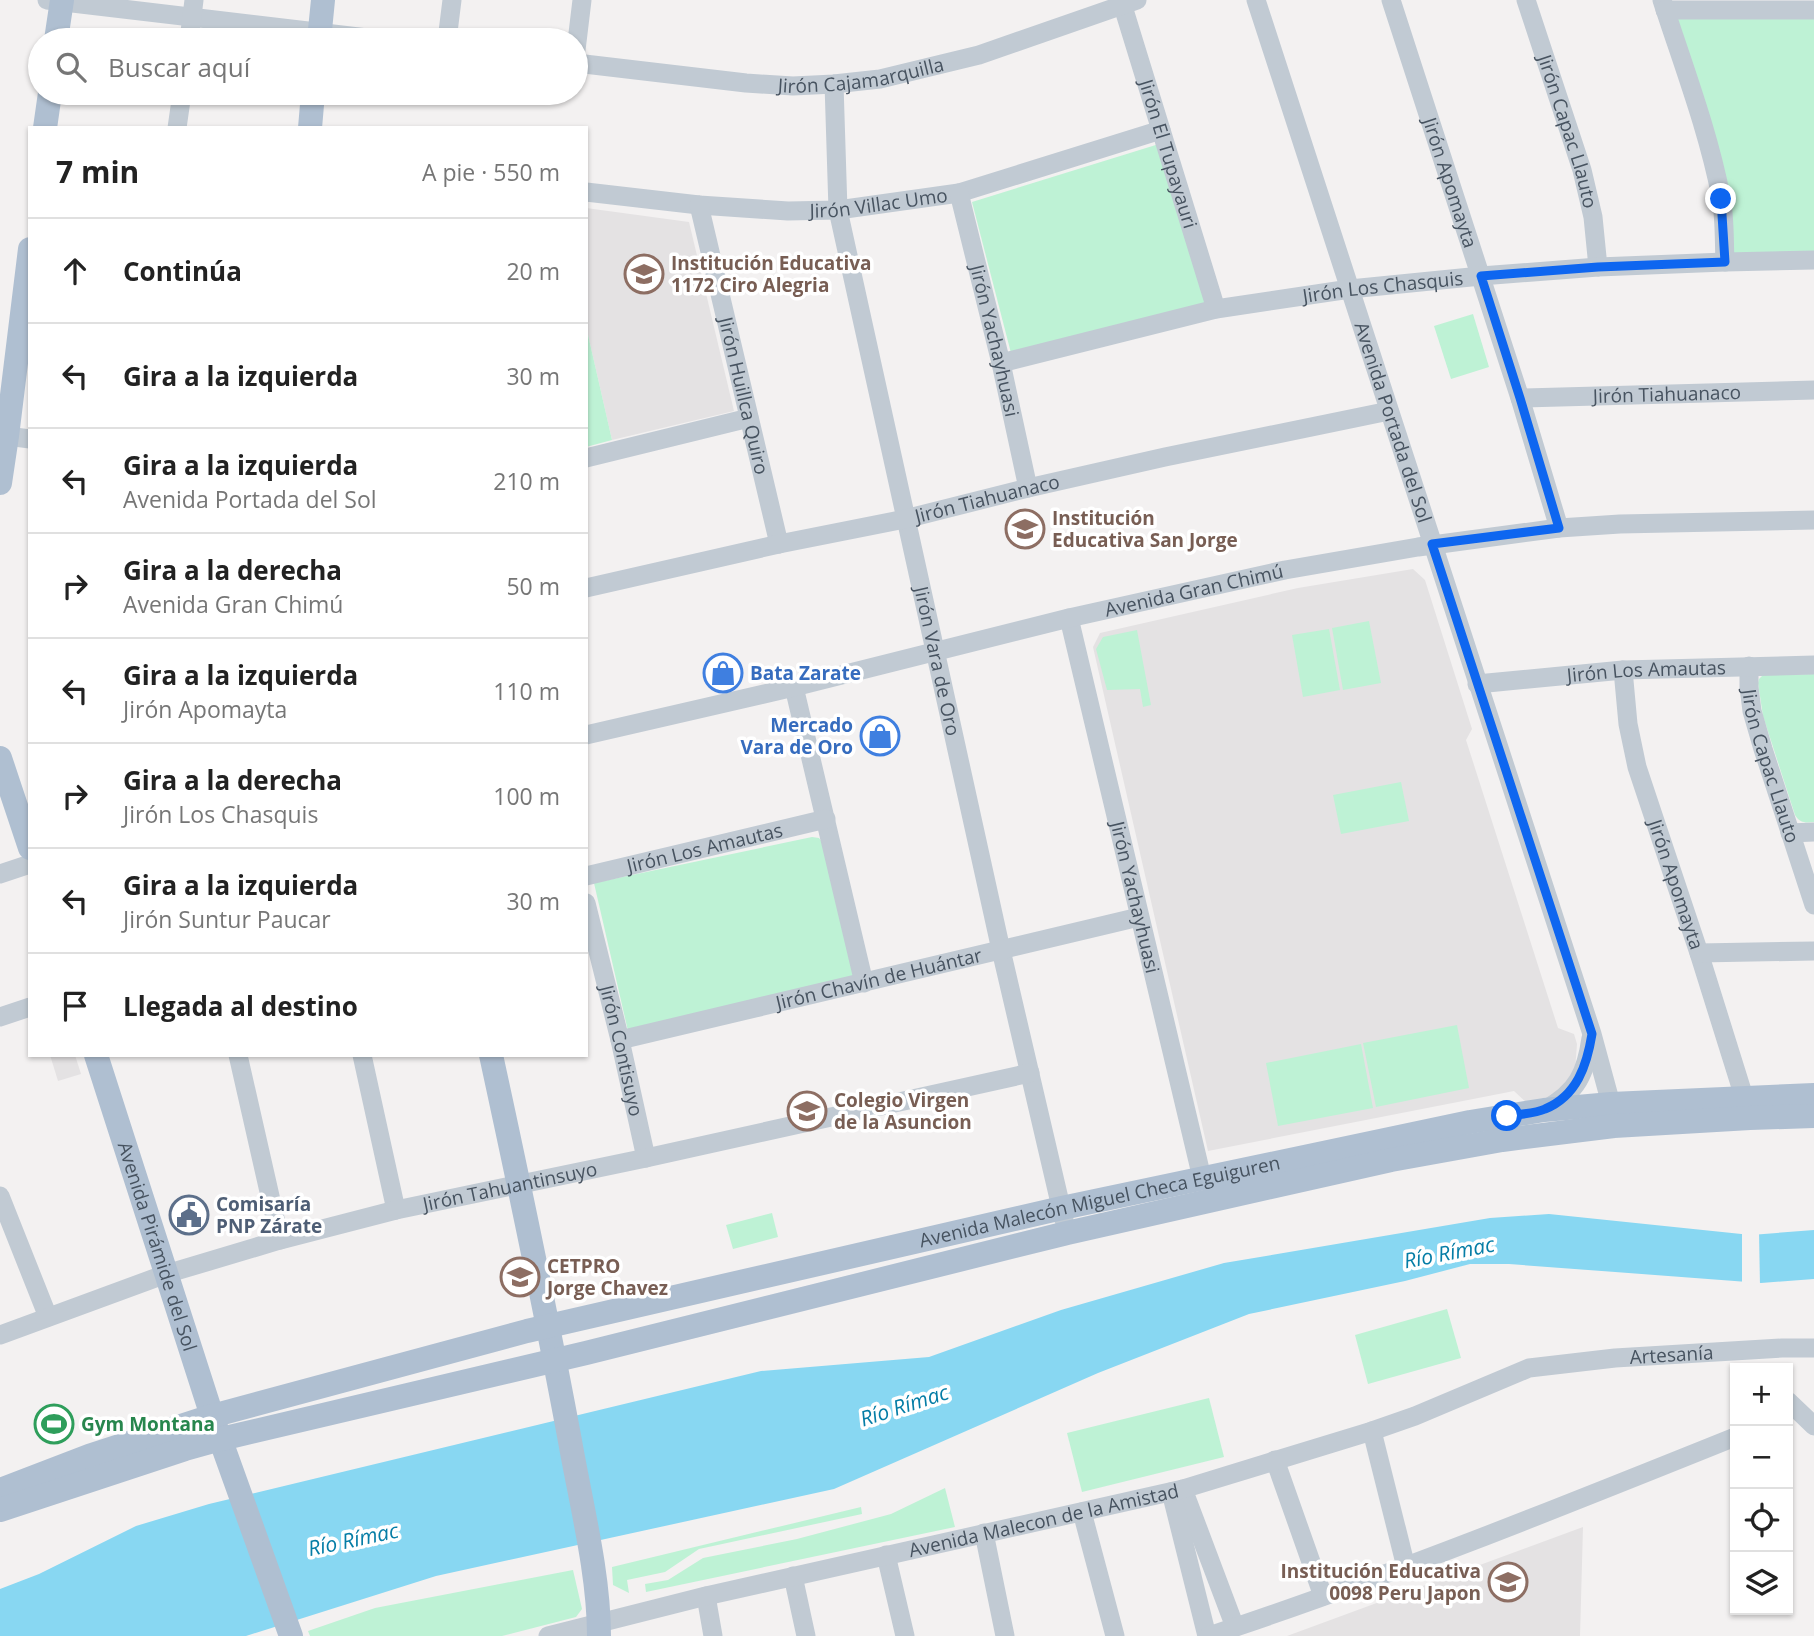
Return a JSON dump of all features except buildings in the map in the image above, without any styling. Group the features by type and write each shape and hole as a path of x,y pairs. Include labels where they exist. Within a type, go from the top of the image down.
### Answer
{"main road":[{"path":"320,28 323,0"},
{"path":"56,28 57,1"},
{"path":"45,126 48,105"},
{"path":"310,126 312,105"},
{"path":"0,483 19,438 28,283"},
{"path":"0,758 28,842"},
{"name":"Avenida Pirámide del Sol","path":"97,1057 212,1416 291,1636"},
{"path":"491,1057 556,1368 592,1564 599,1629"},
{"name":"Avenida Malecón Miguel Checa Eguiguren","path":"0,1510 172,1454 224,1449 556,1368 1068,1233 1457,1147 1528,1136 1613,1115 1744,1097 1814,1095"},
{"name":"Avenida Malecón Miguel Checa Eguiguren","path":"0,1490 89,1456 212,1416 548,1326 1062,1208 1470,1122 1544,1110 1613,1115 1750,1118 1814,1116"}],"street":[{"path":"448,28 452,0"},
{"path":"579,28 582,0"},
{"name":"Avenida Portada del Sol","path":"1256,0 1592,1034 1613,1115"},
{"name":"Jirón Apomayta","path":"1391,0 1520,398 1559,528"},
{"name":"Jirón Capac Llauto","path":"1526,0 1582,170 1594,217 1598,267"},
{"path":"57,1 193,9 282,28"},
{"name":"Jirón Cajamarquilla","path":"588,64 746,83 793,86 834,84 893,76 979,55 1126,2"},
{"name":"Jirón El Tupayauri","path":"1126,2 1161,130 1216,309"},
{"path":"1725,262 1721,199 1707,140 1664,5 1814,10"},
{"path":"191,28 193,9"},
{"name":"Jirón Vara de Oro","path":"834,84 838,210 934,652 1068,1233"},
{"path":"177,126 180,105"},
{"name":"Jirón Villac Umo","path":"588,192 699,205 788,211 838,210 959,193 1161,130"},
{"name":"Jirón Yachayhuasi","path":"959,193 1001,363 1028,488"},
{"name":"Jirón Huillca Quiro","path":"699,205 779,544"},
{"name":"Jirón Los Chasquis","path":"1001,363 1216,309 1350,289 1598,267 1814,260"},
{"name":"Jirón Tiahuanaco","path":"1520,398 1814,390"},
{"name":"Jirón Tiahuanaco","path":"588,588 779,544 905,519 1165,457 1389,411"},
{"path":"588,458 749,418"},
{"name":"Avenida Gran Chimú","path":"588,735 794,687 1069,618 1285,570 1432,544 1559,528 1620,524 1814,520"},
{"name":"Jirón Yachayhuasi","path":"1069,618 1202,1178"},
{"name":"Jirón Los Amautas","path":"1478,684 1623,670 1814,665"},
{"name":"Jirón Capac Llauto","path":"1749,666 1752,711 1814,905"},
{"name":"Jirón Apomayta","path":"1623,670 1628,724 1637,767 1744,1097"},
{"path":"794,687 864,983"},
{"name":"Jirón Los Amautas","path":"588,876 825,819"},
{"path":"1790,833 1814,832"},
{"path":"0,874 28,865"},
{"name":"Jirón Contisuyo","path":"588,911 646,1158"},
{"name":"Jirón Chavín de Huántar","path":"620,1040 1139,917"},
{"path":"1699,953 1814,951"},
{"path":"0,1017 28,1008"},
{"path":"1544,1110 1564,1099 1576,1084 1584,1070 1592,1034"},
{"path":"238,1057 280,1240"},
{"path":"362,1057 396,1210"},
{"name":"Jirón Tahuantinsuyo","path":"0,1335 166,1274 280,1240 396,1210 1030,1073"},
{"path":"0,1196 48,1317"},
{"path":"1780,1363 1782,1348"},
{"name":"Artesanía","path":"1529,1368 1615,1359 1814,1348"},
{"name":"Avenida Malecon de la Amistad","path":"548,1636 599,1629 706,1596 1177,1490 1372,1431 1529,1368"},
{"path":"1793,1406 1814,1426"},
{"path":"1372,1431 1406,1567"},
{"path":"1177,1490 1208,1636 1406,1567 1730,1439"},
{"path":"1275,1460 1323,1596"},
{"path":"1177,1490 1235,1627"},
{"path":"1082,1512 1115,1636"},
{"path":"984,1533 1005,1636"},
{"path":"886,1555 905,1636"},
{"path":"793,1576 806,1636"},
{"path":"706,1596 713,1636"}],"shaded area":[{"name":"Institución Educativa 1172 Ciro Alegria","path":"588,208 689,222 734,411 612,440 588,335"},
{"path":"1413,569 1425,580 1472,729 1466,740 1558,1028 1574,1034 1577,1044 1575,1070 1556,1094 1529,1105 1514,1091 1208,1151 1093,647 1100,633 1298,588"},
{"path":"51,1057 76,1057 81,1074 58,1081"},
{"name":"Institución Educativa 0098 Peru Japon","path":"1583,1527 1580,1636 1287,1636"}],"green space":[{"path":"1675,16 1814,17 1814,251 1734,254"},
{"path":"1159,144 1208,306 1011,353 972,202"},
{"path":"1473,314 1489,367 1451,379 1434,326"},
{"path":"588,335 612,440 588,446"},
{"path":"1369,621 1381,683 1343,690 1332,628"},
{"path":"1329,629 1340,690 1303,697 1292,635"},
{"path":"1137,630 1151,705 1143,707 1140,689 1107,690 1096,649 1103,637"},
{"path":"1814,674 1814,822 1805,822 1795,815 1763,716 1758,683 1763,675"},
{"path":"1401,782 1409,821 1341,834 1333,795"},
{"path":"812,837 819,838 823,843 857,975 628,1031 594,883"},
{"path":"1457,1025 1469,1088 1376,1107 1363,1043"},
{"path":"1361,1044 1373,1108 1278,1126 1266,1063"},
{"path":"772,1213 778,1237 733,1249 726,1225"},
{"path":"1447,1309 1461,1358 1368,1384 1355,1335"},
{"path":"1209,1398 1224,1457 1082,1492 1067,1433"},
{"path":"945,1488 955,1527 646,1592 645,1584 668,1580 703,1558 797,1539 891,1514"},
{"path":"861,1507 862,1514 699,1549 665,1572 627,1580 629,1593 613,1585 612,1567"},
{"path":"573,1570 582,1609 576,1617 502,1636 310,1636 308,1631 375,1608"}],"water":[{"name":"Río Rímac","path":"1549,1214 1751,1235 1814,1230 1814,1279 1761,1283 1509,1264 1470,1264 1405,1281 1249,1314 1098,1373 834,1489 436,1576 246,1636 0,1636 0,1589 39,1574 136,1526 209,1504 761,1371 929,1357 1061,1310 1224,1263 1490,1218"}],"pier":[{"path":"1742,1230 1759,1231 1760,1286 1742,1285"}],"place":[{"name":"Institución Educativa 1172 Ciro Alegria","path":"644,274"},
{"name":"Institución Educativa San Jorge","path":"1025,529"},
{"name":"Bata Zarate","path":"723,673"},
{"name":"Mercado Vara de Oro","path":"880,736"},
{"name":"Colegio Virgen de la Asuncion","path":"807,1111"},
{"name":"Comisaría PNP Zárate","path":"189,1215"},
{"name":"CETPRO Jorge Chavez","path":"520,1277"},
{"name":"Gym Montana","path":"54,1424"},
{"name":"Institución Educativa 0098 Peru Japon","path":"1508,1582"}],"route":[{"path":"1507,1116 1544,1110 1564,1099 1584,1070 1592,1034 1432,544 1559,528 1481,276 1598,267 1725,262 1721,199"}]}
